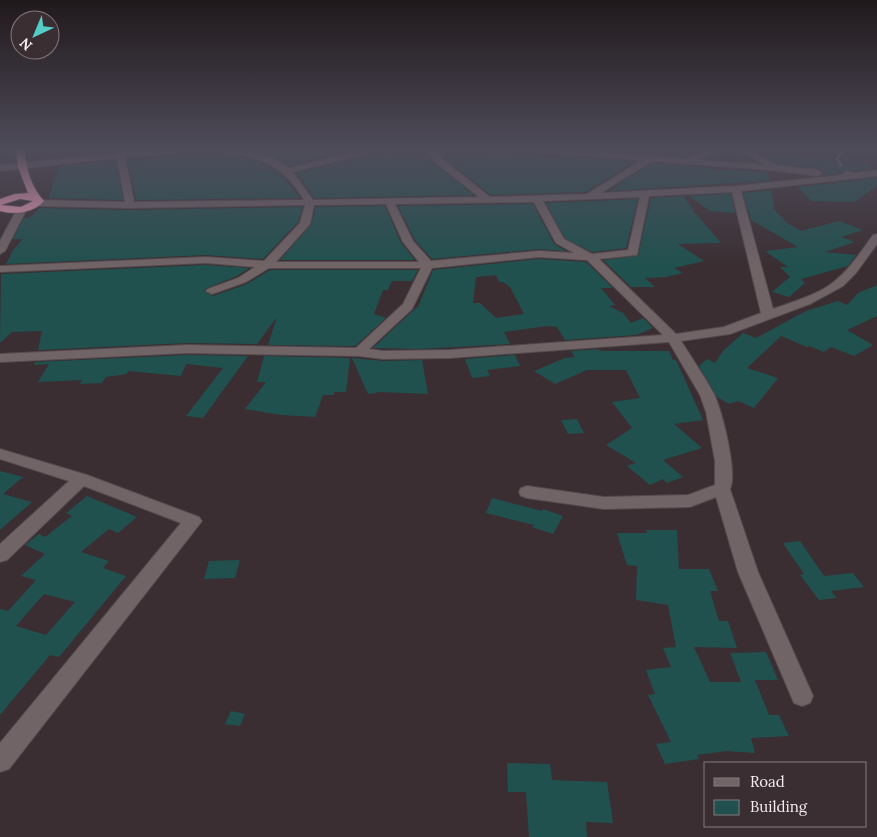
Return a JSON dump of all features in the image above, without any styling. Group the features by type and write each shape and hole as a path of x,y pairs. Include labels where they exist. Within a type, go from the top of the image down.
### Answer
{"highway":[{"path":"2,204 20,189"},
{"path":"30,189 36,200"},
{"path":"2,204 36,200"},
{"path":"2,204 22,209 36,200"}],"street":[{"path":"127,189 130,206"},
{"path":"212,290 242,280 267,265 305,224 310,203 302,189"},
{"path":"474,189 488,200"},
{"path":"588,197 601,189"},
{"path":"36,200 130,206 537,199 735,189"},
{"path":"736,189 768,315"},
{"path":"0,268 206,260 267,265 428,265 539,254 590,257 633,253 644,194"},
{"path":"537,199 560,241 590,257 673,338 707,396 713,412 724,461 725,483 722,490 748,572 802,696"},
{"path":"389,201 408,242 428,265"},
{"path":"0,251 22,209"},
{"path":"0,358 187,349 359,352 383,355 450,354 673,338 726,331 806,301 839,284 852,271 877,237"},
{"path":"359,352 408,306 428,265"},
{"path":"0,454 81,479 193,521 0,761"},
{"path":"0,555 81,479"},
{"path":"527,492 604,504 690,501 722,490"}],"building":[{"path":"52,189 121,189 123,200 49,198"},
{"path":"134,189 293,189 300,198 136,200"},
{"path":"308,189 467,189 474,195 314,198"},
{"path":"484,189 591,189 586,192 491,195"},
{"path":"611,189 639,189 608,191"},
{"path":"800,189 873,189 855,202 811,201"},
{"path":"771,190 774,209 787,223 801,231 839,221 863,230 841,237 855,242 825,252 856,255 848,266 801,279 805,283 789,297 772,292 790,277 780,267 788,267 765,251 798,247 751,220 743,193"},
{"path":"731,194 735,213 710,211 689,196"},
{"path":"683,196 694,210 691,209 721,243 678,244 704,261 674,268 683,273 666,277 645,278 655,287 631,287 603,260 638,256 651,198"},
{"path":"638,199 626,248 592,252 565,238 546,203"},
{"path":"533,204 554,244 566,251 539,249 432,259 415,240 398,206"},
{"path":"385,206 401,243 415,260 280,260 311,225 316,207"},
{"path":"303,207 298,222 263,259 206,255 6,264 13,250 23,239 13,239 24,218 29,218 40,208 130,210"},
{"path":"539,259 586,262 613,288 601,288 615,305 609,306 623,313 631,323 643,318 653,328 636,335 565,340 557,327 547,326 504,332 510,344 419,349 373,348 419,305 433,270","holes":["496,275 499,282 503,282 510,287 524,314 496,318 480,303 473,303 476,277"]},
{"path":"206,265 249,268 237,276 204,291 213,296 247,284 270,270 418,270 412,281 392,281 388,290 383,290 374,314 386,318 355,346 268,345 277,317 257,344 187,343 38,350 42,331 12,332 0,343 1,274"},
{"path":"877,285 877,316 847,330 873,345 854,356 831,347 824,352 781,336 747,368 778,378 754,408 738,401 729,404 717,397 699,366 707,359 715,363 723,351 743,333 756,338 806,311 838,301 847,305 858,293"},
{"path":"602,349 598,351 669,351 673,360 676,360 703,420 674,424 702,448 663,460 683,477 667,483 663,479 650,485 627,466 636,463 606,445 632,428 612,402 640,398 626,370 587,370 555,384 534,371 565,358 575,357 571,351"},
{"path":"187,355 248,356 203,418 186,416 223,368 186,364 181,376 128,371 127,374 106,377 102,383 80,384 82,380 38,382 49,364 34,365 35,362"},
{"path":"515,355 520,366 487,370 490,376 472,378 465,359"},
{"path":"264,356 350,358 346,392 334,392 334,395 323,395 315,417 281,415 245,409 266,382 257,382"},
{"path":"352,358 383,361 422,360 428,394 380,392 368,394"},
{"path":"577,419 584,433 568,434 561,420"},
{"path":"0,471 23,477 3,494 32,502 0,530"},
{"path":"87,496 137,517 118,533 109,529 81,552 109,561 103,568 126,576 59,657 50,655 0,715 0,609 8,611 36,580 21,576 45,554 25,545 39,534 45,537 72,516 66,513","holes":["44,594 75,602 46,635 16,626"]},
{"path":"492,498 542,511 543,509 563,516 553,534 532,527 534,525 486,513"},
{"path":"646,530 677,530 679,569 709,569 718,591 710,591 719,621 728,621 737,648 694,647 710,682 741,682 730,653 766,652 778,680 755,680 769,715 779,715 789,736 751,738 755,753 727,751 697,755 699,759 665,764 656,744 671,742 648,695 655,694 646,670 671,667 663,648 676,647 668,605 636,600 637,566 627,565 617,533 647,533"},
{"path":"800,541 824,576 853,573 864,587 831,591 837,598 819,600 800,575 804,574 783,543"},
{"path":"240,560 235,578 204,579 209,561"},
{"path":"231,711 245,714 240,726 225,724"},
{"path":"507,763 550,764 552,780 607,782 613,823 586,822 587,837 529,837 526,792 508,792"}]}
